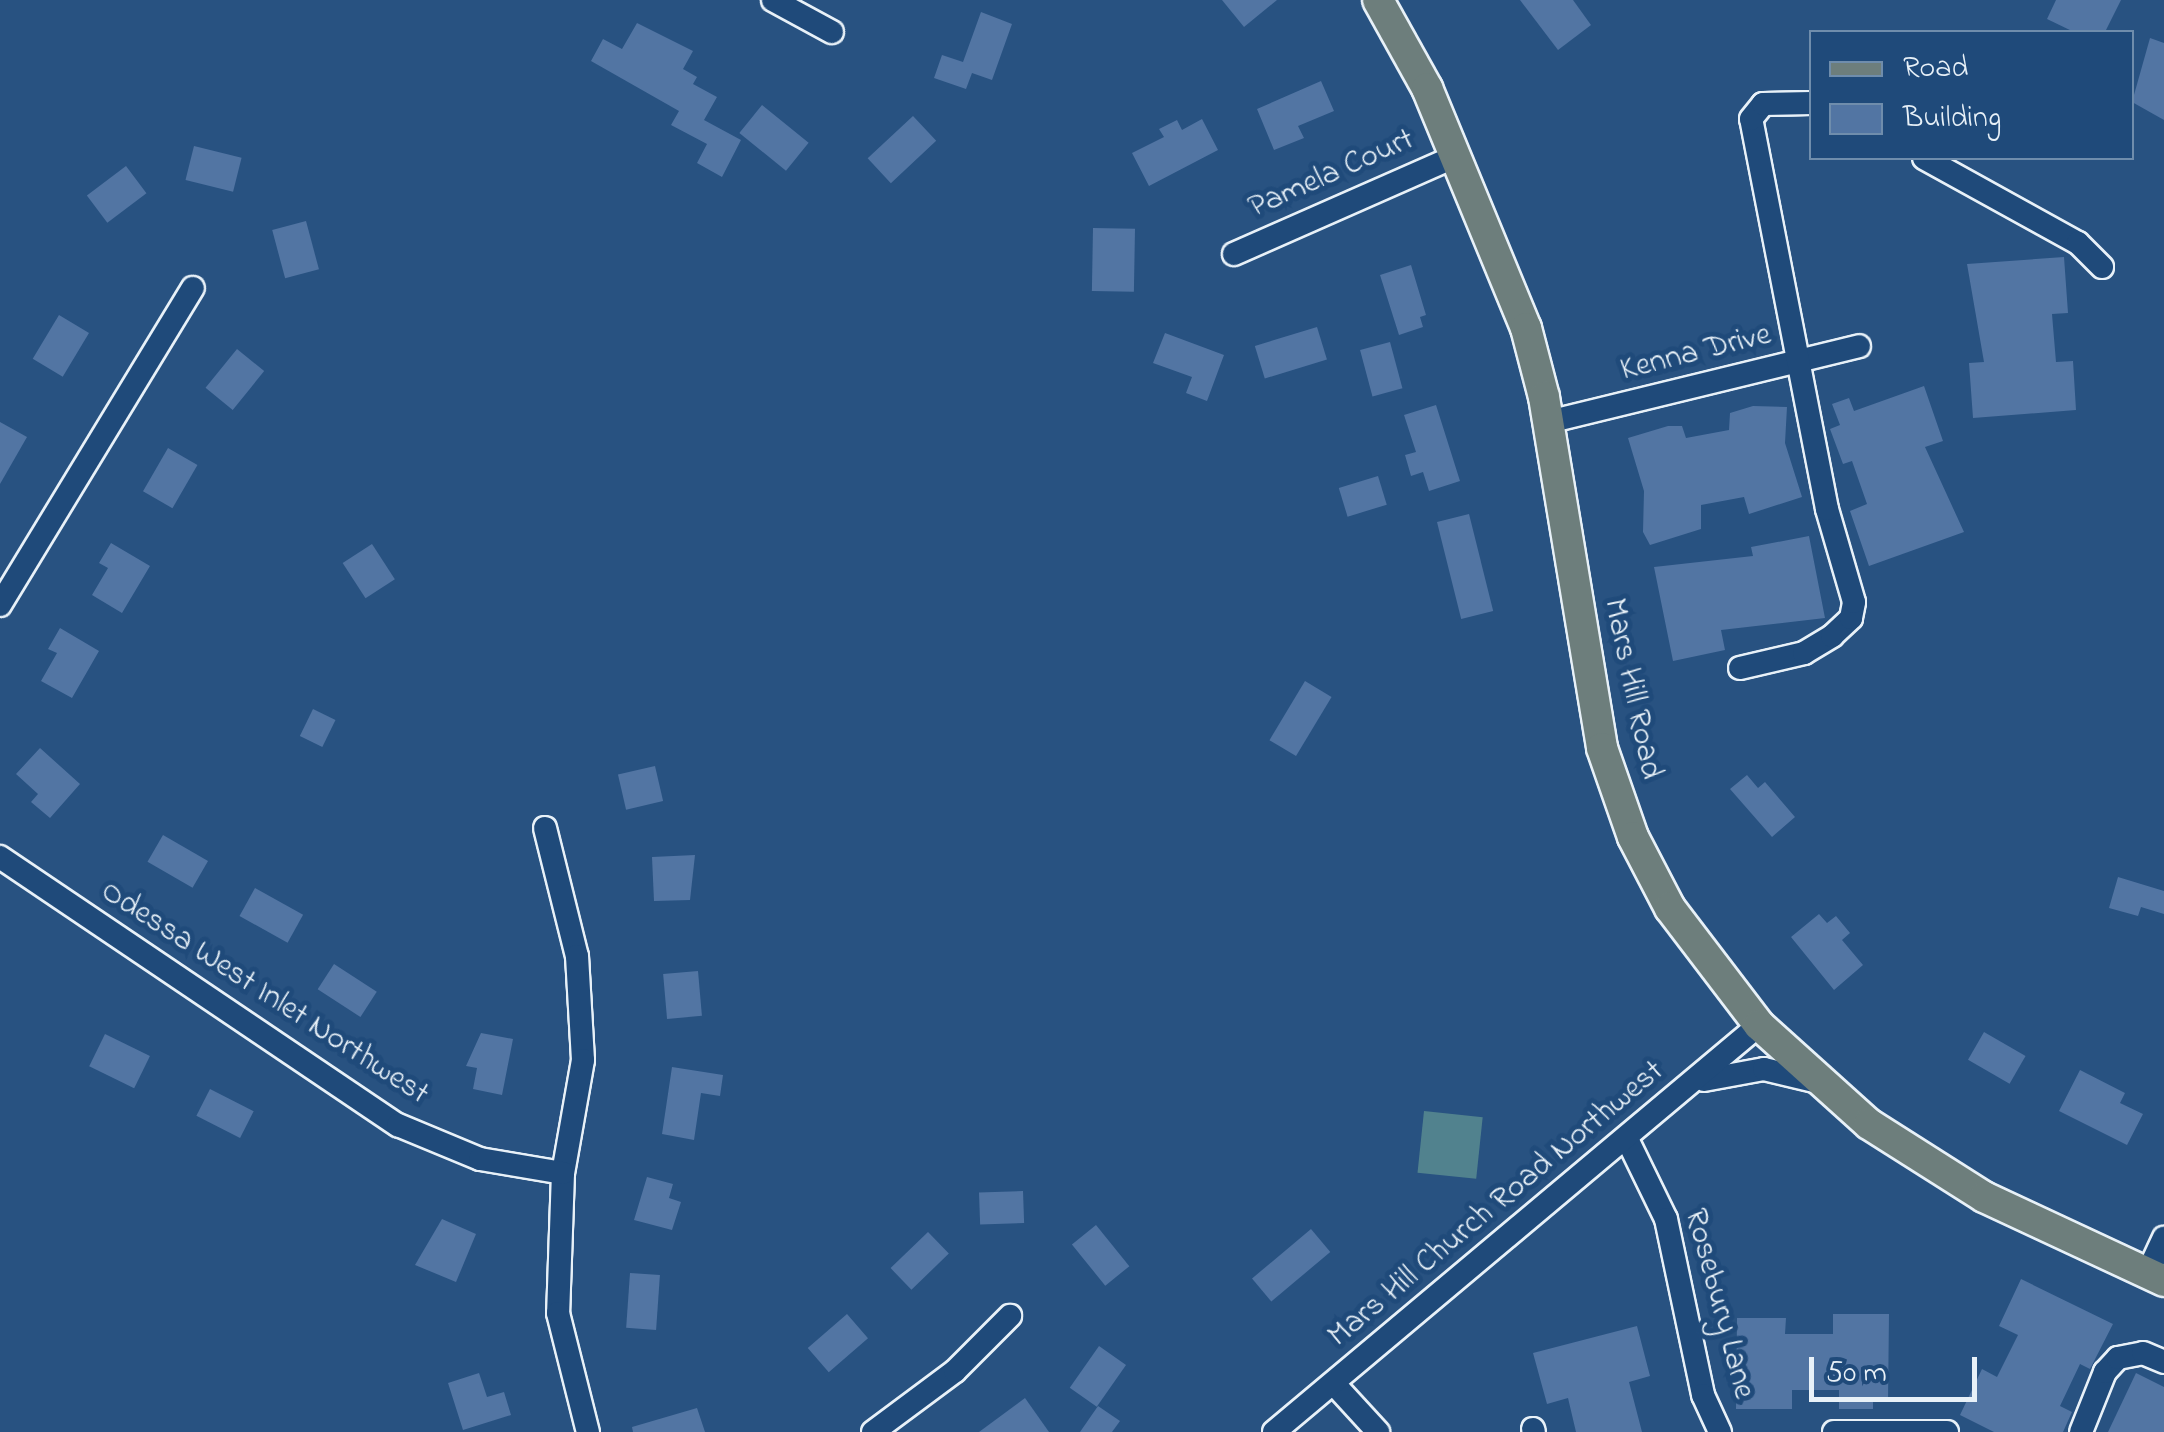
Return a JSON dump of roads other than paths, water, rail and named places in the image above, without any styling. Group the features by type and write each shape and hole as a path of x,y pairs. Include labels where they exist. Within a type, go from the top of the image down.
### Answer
{"main road":[{"name":"Mars Hill Road","path":"1378,0 1456,156 1526,328 1548,422 1584,663 1617,795 1670,908 1759,1025 1818,1082 1952,1179 2156,1277"}],"street":[{"path":"773,0 832,32"},
{"path":"1740,668 1804,653 1851,618 1854,602 1827,509 1802,362 1751,119 1764,104 1809,103"},
{"name":"Pamela Court","path":"1234,254 1456,156"},
{"path":"1928,160 2078,243 2102,267"},
{"path":"0,605 193,288"},
{"name":"Kenna Drive","path":"1548,422 1858,346"},
{"path":"545,828 577,956 584,1060 562,1173 558,1313 588,1432"},
{"name":"Odessa West Inlet Northwest","path":"0,858 226,1016 398,1125 480,1159 562,1173"},
{"name":"Mars Hill Church Road Northwest","path":"1274,1432 1335,1385 1759,1025"},
{"path":"1687,1087 1744,1070 1818,1082"},
{"name":"Rosebury Lane","path":"1626,1139 1666,1218 1703,1395 1720,1432"},
{"path":"2156,1277 2164,1238"},
{"path":"872,1432 955,1371 1010,1316"},
{"path":"2080,1432 2105,1372 2118,1358 2143,1353 2164,1362"},
{"path":"1335,1385 1378,1432"},
{"path":"1834,1432 1947,1432"}]}
